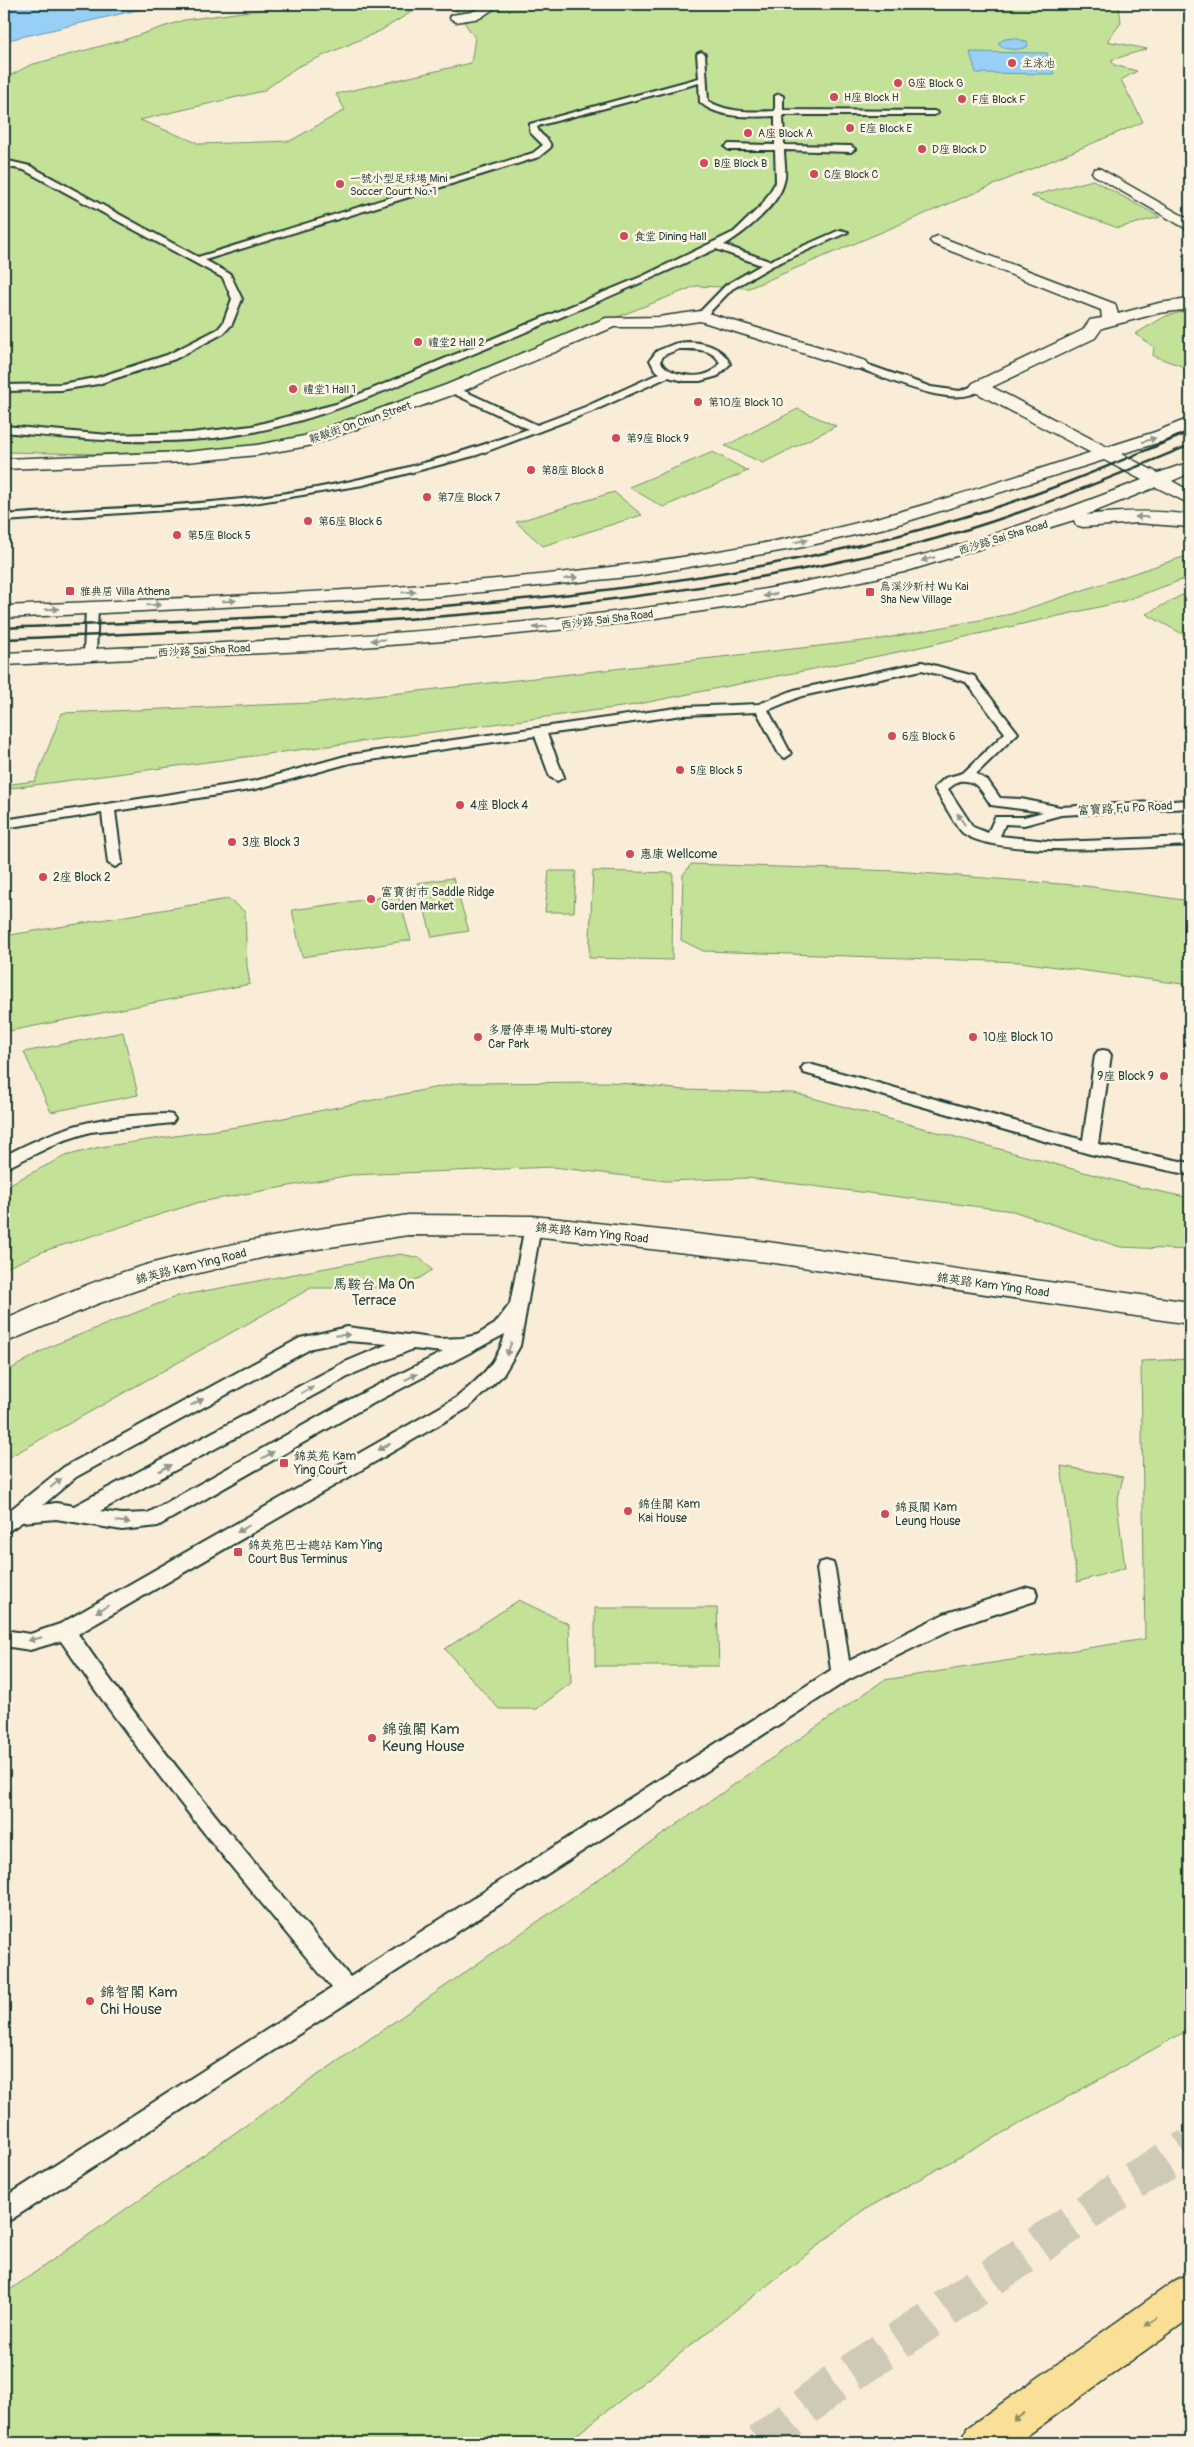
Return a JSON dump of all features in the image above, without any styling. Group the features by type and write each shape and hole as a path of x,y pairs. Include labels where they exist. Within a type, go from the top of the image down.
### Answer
{"main road":[{"path":"982,2443 1190,2294"}],"street":[{"path":"456,18 475,15 495,4"},
{"path":"1099,172 1190,226"},
{"path":"938,240 1109,307 1110,319"},
{"path":"979,387 1089,334 1096,324 1110,319 1190,304"},
{"path":"701,316 860,365"},
{"name":"鞍駿街 On Chun Street","path":"4,464 186,457 257,450 308,441 452,389 612,322 658,322 701,316"},
{"path":"979,387 1190,498"},
{"path":"4,612 442,590 638,570 803,541 882,523 1161,436 1190,423"},
{"name":"西沙路 Sai Sha Road","path":"4,659 479,634 615,619 799,590 892,570 1042,526 1159,481 1190,467"},
{"path":"1042,526 1119,517 1168,517 1190,521"},
{"name":"錦英路 Kam Ying Road","path":"4,1332 87,1296 156,1273 265,1247 408,1225 534,1226 800,1256 1190,1313"}],"lane":[{"path":"702,54 701,80 704,102 710,107 726,112 781,113 901,108 934,112"},
{"path":"197,260 536,155 547,147 547,144 534,132 533,126 538,123 701,80"},
{"path":"4,429 109,438 182,436 252,429 340,406 646,278 716,246 747,226 774,194 780,182 782,148 780,96"},
{"path":"729,147 850,148"},
{"path":"4,163 27,168 227,276 237,299 236,306 221,331 171,357 98,381 61,387 4,388"},
{"path":"701,316 729,287 769,264 843,232"},
{"path":"716,246 769,264"},
{"path":"4,518 242,502 363,482 472,454 589,409 666,374 686,378 708,376 716,373 725,364 720,354 712,350 696,346 678,346 659,353 655,358 654,364 666,374"},
{"path":"860,365 929,390 961,394 979,387"},
{"path":"452,389 537,429"},
{"path":"90,655 92,607"},
{"path":"4,824 256,785 350,759 684,711 761,708 798,693 922,666 970,679 1012,733 966,776 948,780 941,788 968,830 992,839 1056,846 1190,841"},
{"path":"761,708 786,754"},
{"path":"540,732 557,777"},
{"path":"966,776 982,782 996,802 1000,820 992,839"},
{"path":"996,802 1021,803"},
{"name":"富寶路 Fu Po Road","path":"1021,803 1060,811"},
{"name":"富寶路 Fu Po Road","path":"1024,821 1060,811 1190,804"},
{"path":"108,808 114,862"},
{"path":"1000,820 1024,821"},
{"path":"1090,1148 1103,1055"},
{"path":"809,1068 1090,1148 1190,1169"},
{"path":"4,1163 42,1144 89,1126 167,1119"},
{"path":"4,1638 30,1642 65,1630 462,1403 486,1384 504,1363 511,1346 534,1226"},
{"path":"19,1515 42,1511 137,1523 163,1515 349,1408 447,1360 494,1334 511,1318 520,1302"},
{"path":"4,1526 70,1472 306,1343 328,1336 348,1334 453,1346 475,1343"},
{"path":"75,1515 349,1368 411,1342"},
{"path":"826,1569 841,1674"},
{"path":"4,2211 841,1674 951,1620 1028,1596"},
{"path":"65,1630 102,1685 224,1843 348,1991"}],"green space":[{"path":"301,4 425,4 1119,4 1121,23 1107,41 1147,49 1111,60 1114,65 1137,71 1121,80 1143,122 749,288 696,286 322,433 222,450 98,454 4,452 4,79 30,65 124,40 184,20","holes":["425,4 455,9 475,38 471,63 336,94 345,110 290,141 200,144 140,120 263,91 297,67 380,31"]},
{"path":"1093,180 1160,217 1118,228 1031,196"},
{"path":"1190,310 1190,369 1153,356 1154,347 1135,334 1166,316"},
{"path":"798,409 836,426 763,463 725,446"},
{"path":"713,452 748,471 663,507 629,487"},
{"path":"614,492 642,515 543,546 516,522"},
{"path":"1190,556 1190,577 1121,602 898,652 629,706 4,789 4,785 35,781 62,713 312,703 881,639 1011,614"},
{"path":"1182,595 1190,599 1190,638 1146,614"},
{"path":"691,864 896,871 1086,886 1190,901 1190,985 1020,962 703,951 681,940 683,875"},
{"path":"549,871 576,871 574,912 545,912"},
{"path":"593,871 673,873 672,960 589,958"},
{"path":"453,878 469,931 432,937 417,883"},
{"path":"398,895 411,940 302,957 292,910"},
{"path":"228,899 245,912 247,966 250,984 4,1032 4,936"},
{"path":"123,1032 138,1095 51,1112 24,1052"},
{"path":"611,1082 684,1090 794,1093 1139,1187 1190,1198 1190,1250 1120,1247 1013,1211 748,1178 666,1181 554,1167 351,1175 200,1202 44,1251 4,1269 4,1187 65,1156 100,1147 243,1126 459,1083"},
{"path":"400,1254 421,1258 432,1270 420,1278 391,1288 311,1288 4,1460 4,1373 51,1346 178,1296"},
{"path":"1190,1359 1190,2029 862,2211 566,2443 4,2443 4,2294 884,1680 1145,1639 1141,1361"},
{"path":"1061,1466 1123,1477 1117,1503 1125,1568 1077,1582"},
{"path":"519,1600 569,1624 571,1683 537,1709 499,1709 445,1649"},
{"path":"595,1608 717,1608 719,1666 595,1666"}],"water":[{"path":"4,4 163,4 4,41"},
{"path":"1015,38 1027,42 1028,46 1012,49 1004,48 998,43 1005,39"},
{"name":"主泳池","path":"970,52 1047,53 1054,74 976,73"}],"tunnel":[{"path":"761,2443 829,2388 1133,2181 1190,2147"}],"railway":[{"path":"4,628 230,619 457,605 570,594 682,579 794,560 959,519 1013,502 1102,469 1190,432"},
{"path":"4,639 344,623 457,615 682,590 793,571 941,537 1049,502 1190,445"}],"place":[{"name":"主泳池","path":"1012,63"},
{"name":"G座 Block G","path":"898,83"},
{"name":"H座 Block H","path":"834,97"},
{"name":"F座 Block F","path":"962,99"},
{"name":"E座 Block E","path":"850,128"},
{"name":"A座 Block A","path":"748,133"},
{"name":"D座 Block D","path":"922,149"},
{"name":"B座 Block B","path":"704,163"},
{"name":"C座 Block C","path":"814,174"},
{"name":"一號小型足球場 Mini Soccer Court No. 1","path":"340,184"},
{"name":"食堂 Dining Hall","path":"624,236"},
{"name":"禮堂2 Hall 2","path":"418,342"},
{"name":"禮堂1 Hall 1","path":"293,389"},
{"name":"第10座 Block 10","path":"698,402"},
{"name":"第9座 Block 9","path":"616,438"},
{"name":"第8座 Block 8","path":"531,470"},
{"name":"第7座 Block 7","path":"427,497"},
{"name":"第6座 Block 6","path":"308,521"},
{"name":"第5座 Block 5","path":"177,535"},
{"name":"雅典居 Villa Athena","path":"70,591"},
{"name":"烏溪沙新村 Wu Kai Sha New Village","path":"870,592"},
{"name":"6座 Block 6","path":"892,736"},
{"name":"5座 Block 5","path":"680,770"},
{"name":"4座 Block 4","path":"460,805"},
{"name":"3座 Block 3","path":"232,842"},
{"name":"惠康 Wellcome","path":"630,854"},
{"name":"2座 Block 2","path":"43,877"},
{"name":"富寶街市 Saddle Ridge Garden Market","path":"371,899"},
{"name":"多層停車場 Multi-storey Car Park","path":"478,1037"},
{"name":"10座 Block 10","path":"973,1037"},
{"name":"9座 Block 9","path":"1164,1076"},
{"name":"錦英苑 Kam Ying Court","path":"284,1463"},
{"name":"錦佳閣 Kam Kai House","path":"628,1511"},
{"name":"錦良閣 Kam Leung House","path":"885,1514"},
{"name":"錦英苑巴士總站 Kam Ying Court Bus Terminus","path":"238,1552"},
{"name":"錦強閣 Kam Keung House","path":"372,1738"},
{"name":"錦智閣 Kam Chi House","path":"90,2001"}],"district":[{"name":"馬鞍台 Ma On Terrace","path":"374,1292"}]}
